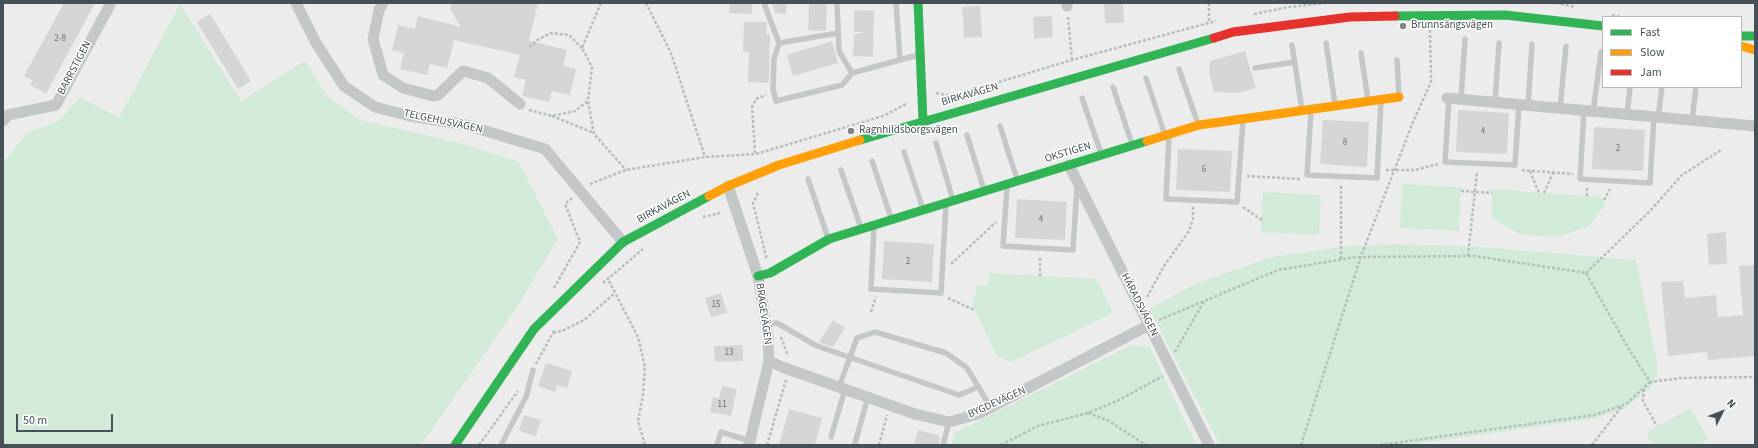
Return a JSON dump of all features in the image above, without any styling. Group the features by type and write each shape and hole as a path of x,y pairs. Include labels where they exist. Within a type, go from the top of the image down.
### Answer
{"street":[{"name":"BARRSTIGEN","path":"3,122 8,115 56,105 110,3"},
{"name":"TELGEHUSVÄGEN","path":"296,3 316,43 344,86 375,107 410,116 466,125 545,149 623,242"},
{"path":"383,3 379,10 373,39 383,75 403,88 433,96 438,95 463,71 488,78 520,104"},
{"path":"918,3 923,120"},
{"name":"BIRKAVÄGEN","path":"455,445 534,329 623,242 728,186 779,165 923,120 1233,32 1350,17 1506,15 1602,26"},
{"path":"1742,36 1755,36"},
{"path":"1742,46 1755,50"},
{"name":"OKSTIGEN","path":"758,276 770,273 829,239 1199,125 1399,97"},
{"path":"1448,98 1755,126"},
{"name":"HÄRADSVÄGEN","path":"1069,165 1210,445"},
{"name":"BRAGEVÄGEN","path":"728,186 758,276 766,324 769,361 750,443"},
{"name":"BYGDEVÄGEN","path":"769,361 782,367 915,414 949,422 978,414 1149,325"}],"lane":[{"path":"764,3 779,43 774,59 774,91 776,100 842,85 852,73 920,55"},
{"path":"837,3 839,51 852,73"},
{"path":"896,3 900,60"},
{"path":"779,43 838,33"},
{"path":"1461,99 1465,39"},
{"path":"1326,43 1336,106"},
{"path":"1495,102 1499,43"},
{"path":"1448,98 1445,162 1515,165 1532,44"},
{"path":"1292,45 1307,110 1306,175 1377,178 1381,99"},
{"path":"1560,108 1566,46"},
{"path":"1601,52 1589,111 1580,179 1650,183 1656,117 1662,88"},
{"path":"1361,53 1368,101"},
{"path":"1397,60 1399,97"},
{"path":"1255,68 1295,62"},
{"path":"1179,69 1199,125"},
{"path":"1146,78 1167,135 1166,198 1237,202 1243,119"},
{"path":"1113,87 1133,146"},
{"path":"1626,115 1630,88"},
{"path":"1692,121 1696,88"},
{"path":"1082,98 1102,155"},
{"path":"1000,126 1018,181"},
{"path":"968,135 984,191"},
{"path":"874,225 871,289 941,292 950,202 936,143"},
{"path":"904,152 923,210"},
{"path":"872,162 891,220"},
{"path":"841,170 861,229"},
{"path":"808,179 829,239"},
{"path":"1007,184 1003,246 1073,250 1078,183"},
{"path":"766,324 777,323 817,346 959,395 978,386"},
{"path":"831,437 849,358 857,338 875,332 946,354 967,368 990,408"},
{"path":"501,445 526,397 533,370"},
{"path":"855,444 868,397"},
{"path":"943,445 949,422"},
{"path":"717,445 721,432 750,443"}],"path":[{"path":"582,48 601,3"},
{"path":"646,3 671,53 706,157"},
{"path":"1209,3 1209,22"},
{"path":"1253,14 1289,7 1325,3"},
{"path":"1067,5 1072,60"},
{"path":"590,184 626,170 706,157 756,154 883,116 922,96 936,93 952,96 1072,60 1224,19"},
{"path":"1301,445 1361,256 1413,122 1431,82 1430,25"},
{"path":"529,47 539,38 551,33 569,35 582,48 592,67 588,101 594,134"},
{"path":"756,154 752,107 756,99 774,91"},
{"path":"552,116 575,111 588,101"},
{"path":"520,104 531,111 552,116 594,134 626,170"},
{"path":"1586,273 1650,210 1682,175 1721,150"},
{"path":"1377,170 1415,170 1445,162"},
{"path":"1468,256 1478,163"},
{"path":"1515,165 1523,170 1580,175"},
{"path":"1530,171 1539,192"},
{"path":"1544,193 1553,173"},
{"path":"1239,175 1302,179 1306,175"},
{"path":"1340,259 1341,177"},
{"path":"1461,191 1492,193"},
{"path":"758,193 753,203 770,273"},
{"path":"573,198 565,204 580,242"},
{"path":"1141,308 1164,266 1189,231 1193,218 1193,200"},
{"path":"1237,202 1262,220"},
{"path":"700,217 720,213"},
{"path":"942,272 1005,214"},
{"path":"598,288 644,248"},
{"path":"1040,248 1040,276"},
{"path":"1149,325 1204,300 1278,270 1361,256 1468,256 1586,273"},
{"path":"1586,273 1627,346 1650,382"},
{"path":"609,281 638,337 645,367 643,395 638,421 645,445"},
{"path":"871,312 879,290"},
{"path":"941,292 947,298 974,310"},
{"path":"553,333 564,330 584,320 616,293"},
{"path":"1001,445 1038,426 1088,413 1119,400 1170,367 1204,300"},
{"path":"533,370 558,323"},
{"path":"1592,445 1623,406 1650,382 1681,378 1755,377"},
{"path":"1644,388 1643,401 1657,426"},
{"path":"479,445 519,389"},
{"path":"879,445 890,405"},
{"path":"1380,445 1594,415 1623,406"},
{"path":"1088,413 1107,420 1146,445"}],"green space":[{"path":"180,4 241,101 305,61 328,97 360,120 464,144 519,162 558,239 517,307 421,445 3,445 3,163 27,133 60,120 80,97 119,118"},
{"path":"1402,184 1461,187 1459,231 1400,228"},
{"path":"1492,189 1600,197 1606,203 1589,226 1558,237 1521,235 1492,218"},
{"path":"1263,192 1321,195 1319,235 1261,232"},
{"path":"1395,244 1480,247 1636,260 1658,369 1652,386 1626,408 1593,419 1407,445 1220,445 1149,309 1195,284 1272,257 1349,246"},
{"path":"990,273 1097,279 1113,313 1011,362 997,356 972,305 977,286 987,286"},
{"path":"1131,345 1150,347 1196,445 952,445 955,433"},
{"path":"1690,408 1708,439 1698,445 1653,445 1646,433"}],"building":[{"path":"64,3 95,3 46,94 30,85 32,80 24,76"},
{"path":"451,3 538,3 529,41 567,50 563,65 576,69 570,95 552,91 549,102 522,96 526,80 514,77 520,55 454,40 447,68 430,64 427,75 400,69 404,53 392,50 398,25 415,29 418,16 461,27 450,9"},
{"path":"730,3 752,3 752,14 729,13"},
{"path":"772,3 787,3 786,14 775,13"},
{"path":"809,3 827,3 826,31 808,30"},
{"path":"1104,3 1123,3 1124,23 1105,23"},
{"path":"980,6 982,37 964,38 962,7"},
{"path":"854,10 874,11 873,57 853,56 854,35 864,32 854,32"},
{"path":"210,14 251,81 238,89 197,22"},
{"path":"1052,16 1053,37 1034,39 1033,17"},
{"path":"744,22 767,22 766,34 770,34 769,83 748,82 749,52 743,52"},
{"path":"832,41 838,63 793,76 787,55"},
{"path":"1245,51 1256,88 1238,93 1214,92 1209,71 1210,61"},
{"path":"1458,110 1509,113 1507,154 1456,152"},
{"path":"1323,120 1369,122 1367,167 1320,164"},
{"path":"1594,127 1645,130 1643,171 1592,169"},
{"path":"1178,149 1232,151 1230,192 1176,190"},
{"path":"1017,199 1067,202 1065,240 1015,238"},
{"path":"1726,232 1727,264 1709,265 1707,234"},
{"path":"884,241 934,244 932,282 882,279"},
{"path":"1755,265 1755,356 1708,360 1707,352 1668,356 1661,282 1683,281 1685,298 1716,295 1718,317 1743,315 1739,266"},
{"path":"721,293 727,313 711,317 705,298"},
{"path":"833,320 845,328 833,347 819,342"},
{"path":"743,345 743,361 715,362 714,346"},
{"path":"546,363 572,371 567,388 557,385 555,392 538,386"},
{"path":"722,386 737,389 731,416 710,412 713,397 719,399"},
{"path":"789,409 822,418 815,445 779,445"},
{"path":"524,415 541,420 536,436 519,431"},
{"path":"918,430 940,436 938,445 914,445"}],"traffic: fast":[{"path":"918,3 923,121"},
{"path":"1395,16 1505,15 1602,26"},
{"path":"1742,36 1755,36"},
{"path":"860,140 1214,38"},
{"path":"758,276 770,273 829,239 1147,141"},
{"path":"455,445 534,329 623,242 709,196"}],"traffic: slow":[{"path":"1742,46 1755,50"},
{"path":"1147,141 1199,125 1399,97"},
{"path":"709,196 728,186 779,165 860,140"}],"traffic: jam":[{"path":"1214,38 1233,32 1350,17 1395,16"}],"place":[{"name":"Brunnsängsvägen","path":"1403,26"},
{"name":"Ragnhildsborgsvägen","path":"851,131"}]}
